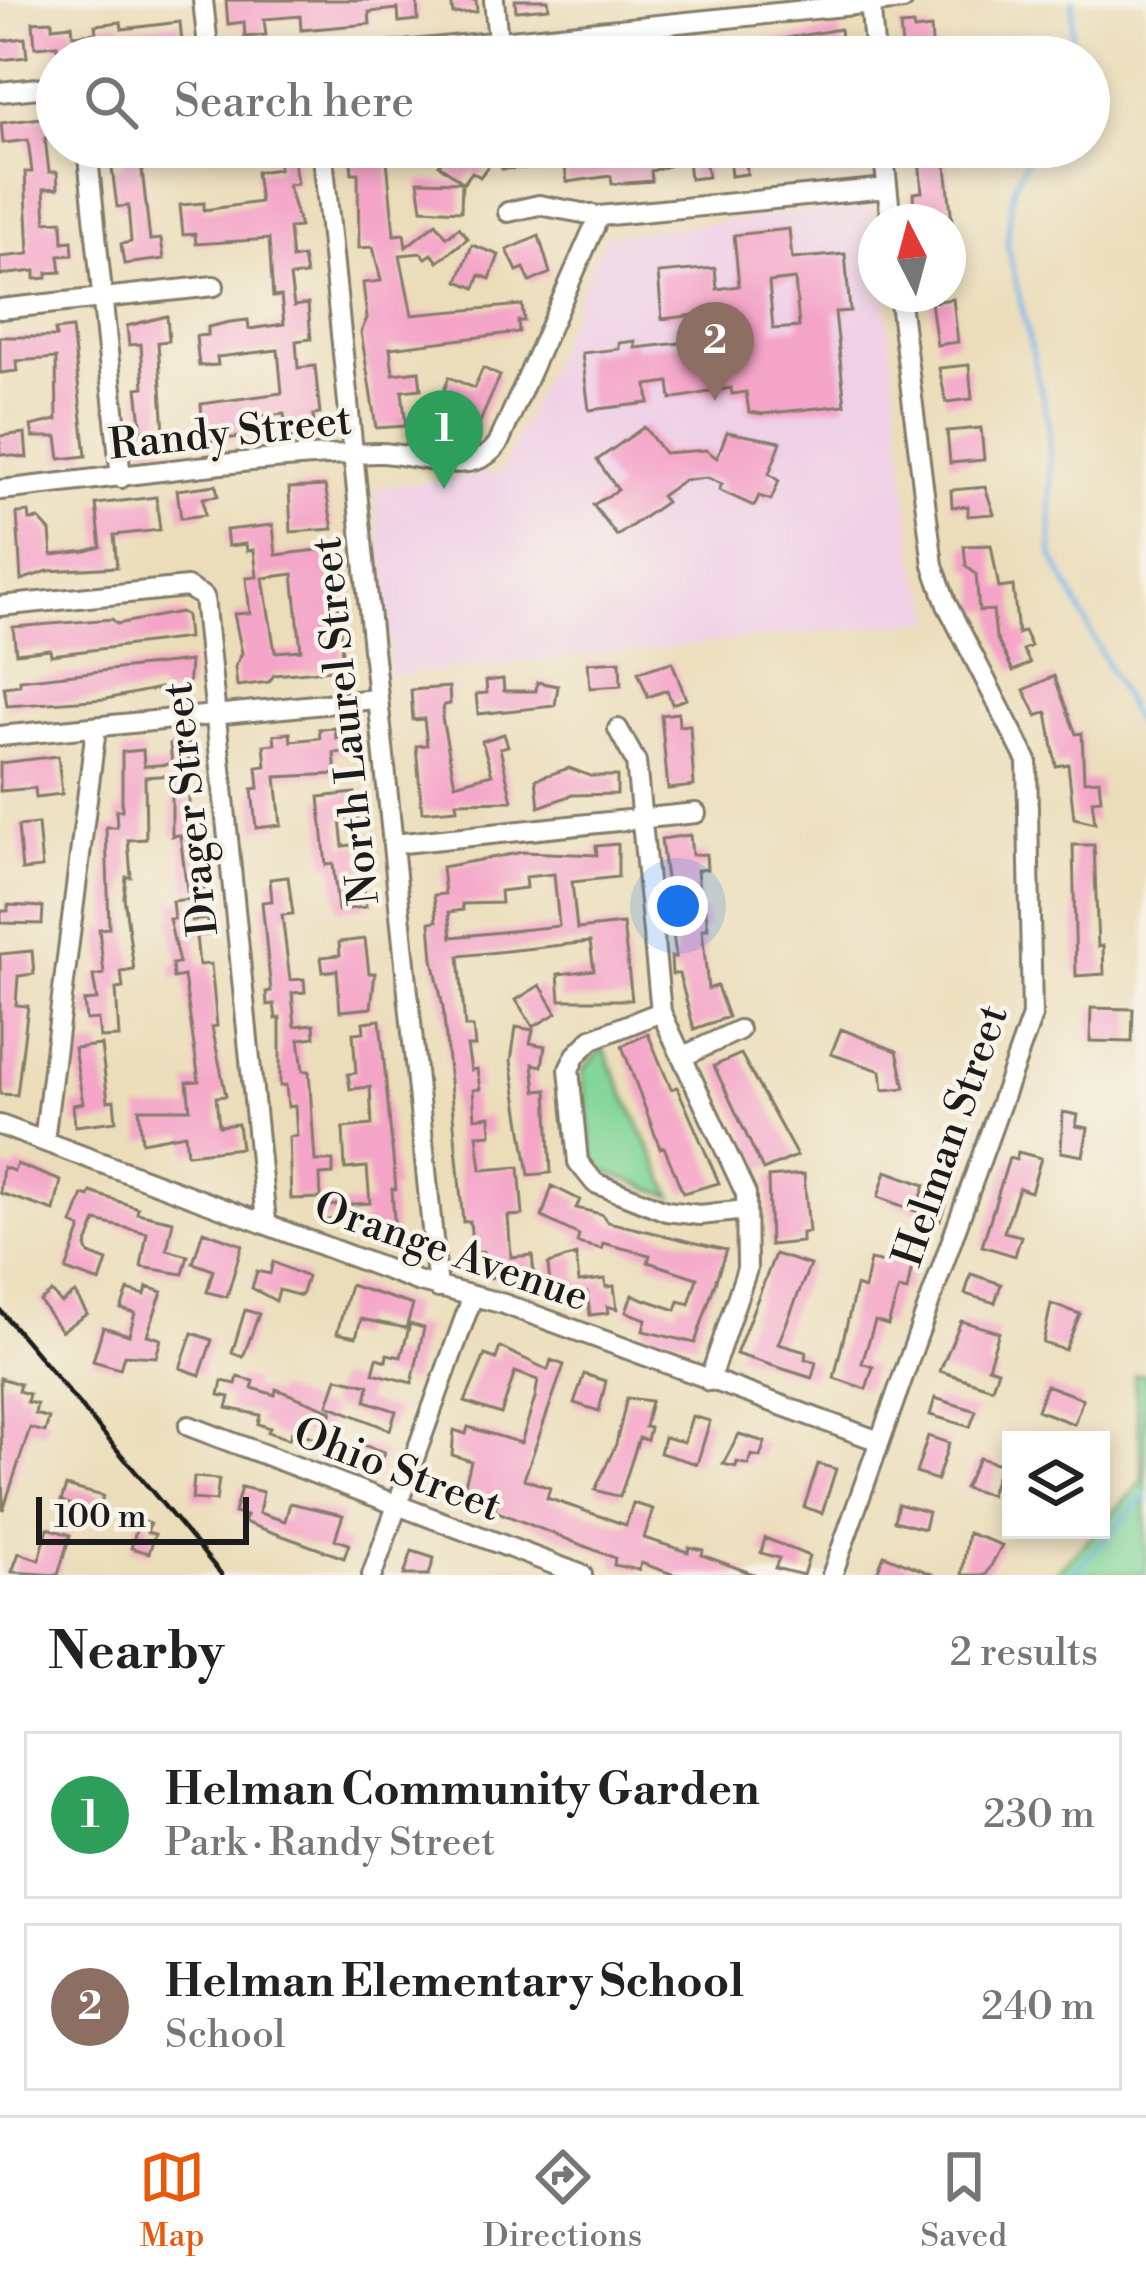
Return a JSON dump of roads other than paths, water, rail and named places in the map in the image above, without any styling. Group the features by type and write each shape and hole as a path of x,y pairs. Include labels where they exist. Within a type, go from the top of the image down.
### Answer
{"street":[{"path":"203,0 207,36"},
{"path":"494,0 498,36"},
{"path":"546,36 903,0"},
{"path":"870,2 873,36"},
{"path":"0,92 36,88"},
{"path":"88,168 121,478"},
{"name":"North Laurel Street","path":"324,168 438,1288"},
{"path":"885,168 889,204"},
{"path":"508,212 539,205 599,216 887,188"},
{"name":"Randy Street","path":"0,490 354,454 443,462 489,455 599,216"},
{"path":"0,309 214,286"},
{"name":"Helman Street","path":"832,1575 1029,1025 1034,991 1027,761 933,565 901,312"},
{"name":"Drager Street","path":"0,606 198,590 210,631 266,1221"},
{"path":"0,736 375,698"},
{"path":"44,1141 96,728"},
{"path":"618,729 633,751 662,1012 743,1179 747,1269 709,1382"},
{"path":"393,844 696,813"},
{"path":"662,1012 592,1039 576,1054 569,1070 578,1162 595,1183 666,1211 746,1210"},
{"path":"684,1056 740,1030"},
{"name":"Orange Avenue","path":"0,1125 438,1288 504,1304 879,1441"},
{"path":"372,1575 472,1298"},
{"name":"Ohio Street","path":"189,1426 583,1575"}],"waterway":[{"path":"1072,36 1073,0"},
{"path":"1022,168 1013,189 1007,243 1049,425 1052,554 1146,743"},
{"path":"1071,1575 1146,1495"}],"railway":[{"path":"0,1310 222,1575"}],"place":[{"name":"Helman Elementary School","path":"715,401"},
{"name":"Helman Community Garden","path":"444,489"}]}
